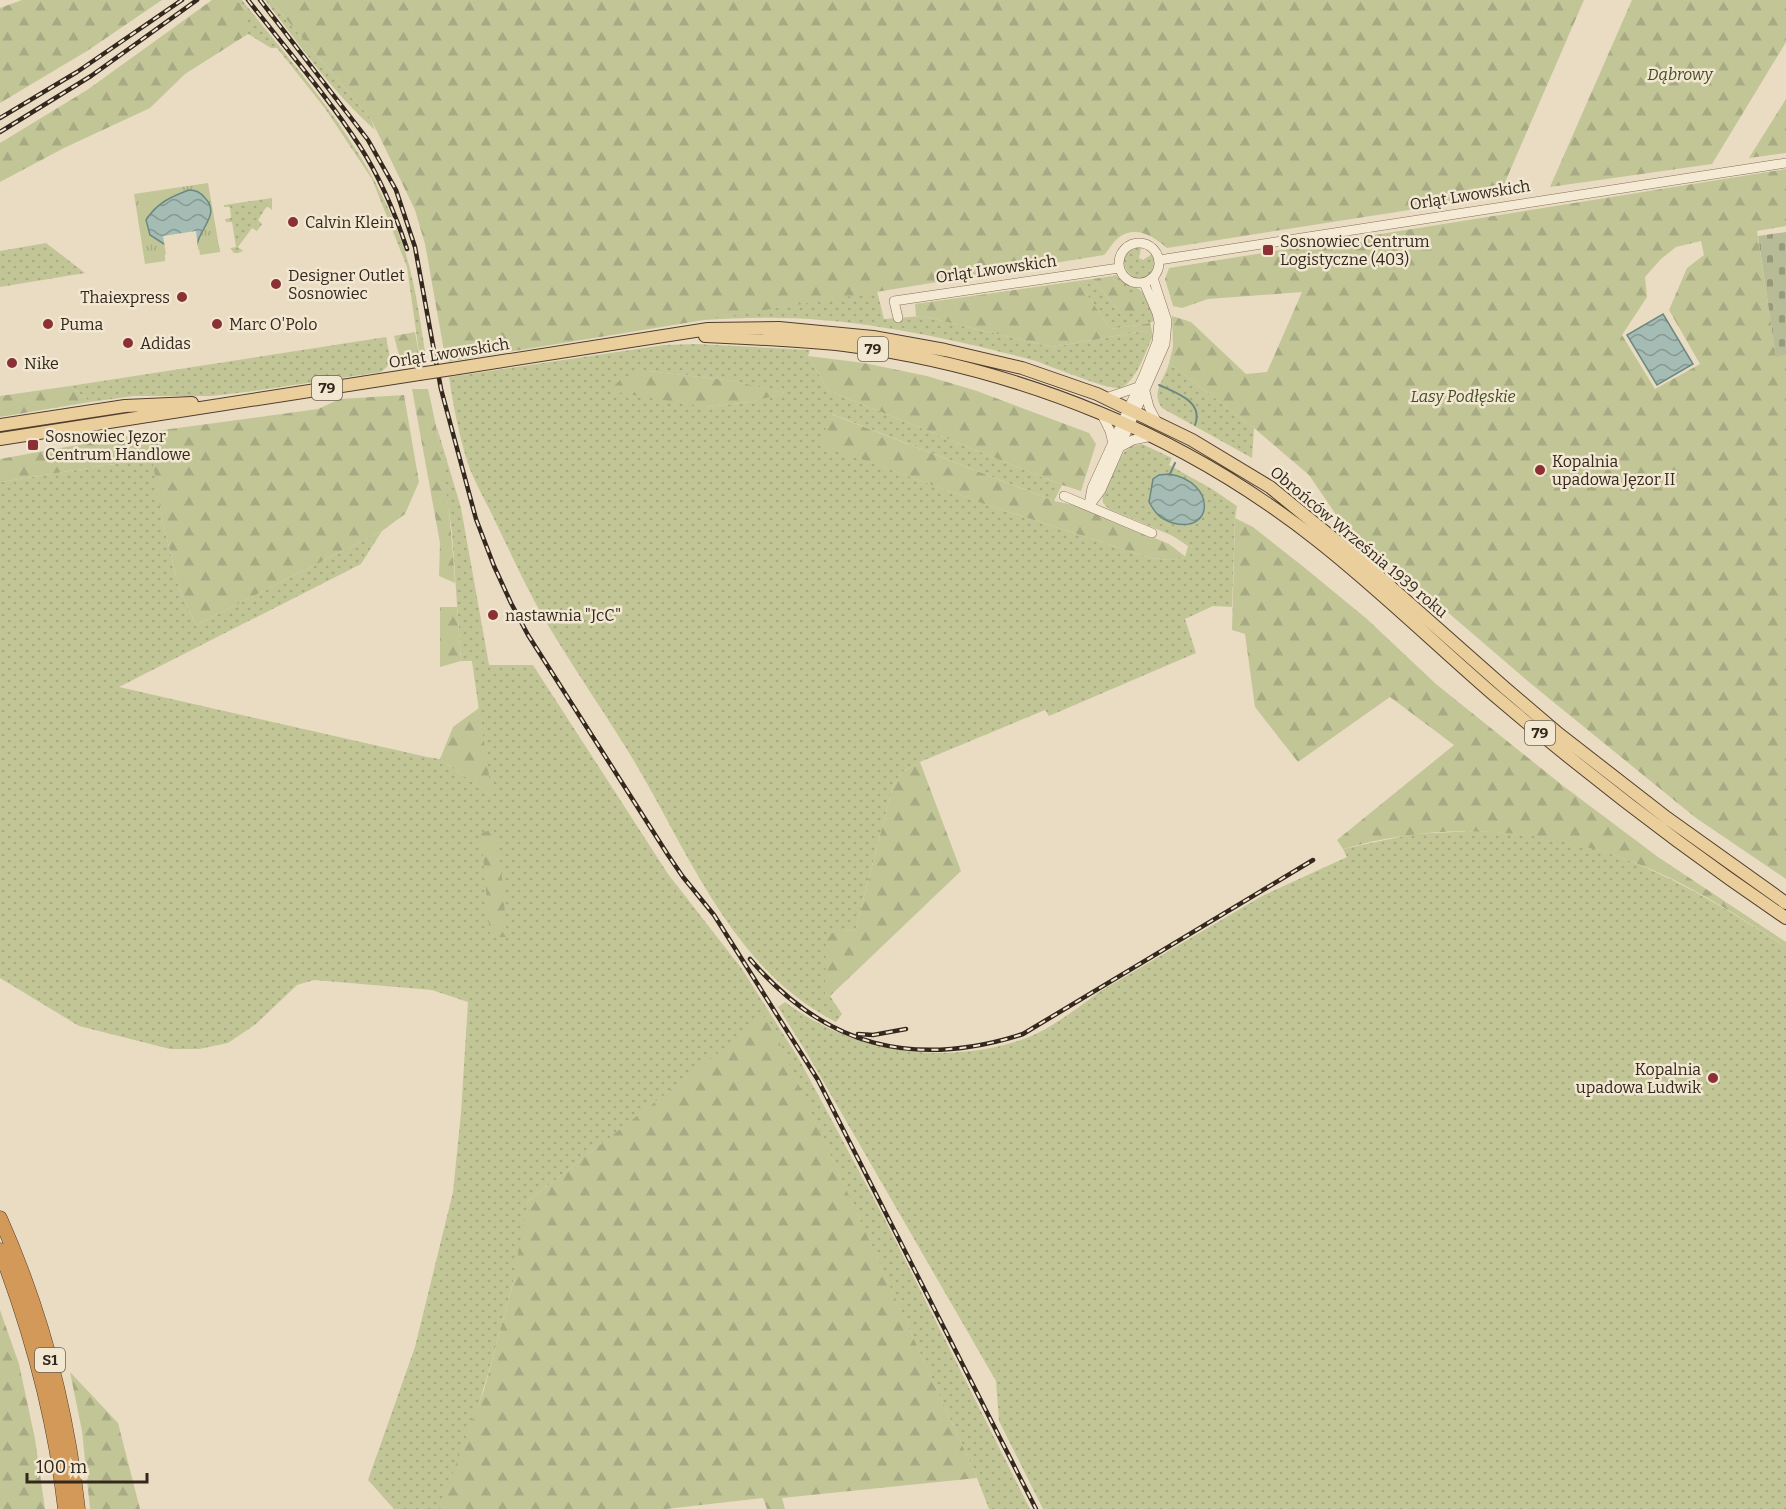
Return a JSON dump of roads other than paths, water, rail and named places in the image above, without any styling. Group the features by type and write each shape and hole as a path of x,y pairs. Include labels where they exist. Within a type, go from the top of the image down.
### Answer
{"highway":[{"name":"S1","path":"0,1218 30,1292 50,1358 69,1442 78,1509"},
{"name":"S1","path":"0,1250 26,1321 42,1378 54,1435 65,1509"}],"main road":[{"name":"Obrońców Września 1939 roku","path":"668,336 708,329 755,327 873,337 1022,368 1106,399 1157,422 1232,462 1286,500 1367,566 1568,741 1676,825 1786,903"},
{"name":"Orląt Lwowskich","path":"0,439 668,336"},
{"name":"Obrońców Września 1939 roku","path":"668,336 786,340 887,351 986,372 1034,387 1152,436 1230,480 1295,523 1357,573 1485,687 1587,772 1689,850 1786,918"},
{"name":"Orląt Lwowskich","path":"0,424 132,405 235,402"}],"street":[{"name":"Orląt Lwowskich","path":"1159,260 1786,163"},
{"path":"1135,243 1151,246 1159,260 1158,270 1148,281 1131,282 1121,273 1119,267 1122,252 1135,243"},
{"name":"Orląt Lwowskich","path":"898,318 894,301 1119,267"},
{"path":"1089,506 1101,490 1116,445 1142,389 1153,353 1158,333 1157,313 1148,281"},
{"path":"1106,399 1142,389"},
{"path":"1142,389 1157,422"},
{"path":"1101,413 1116,445"},
{"path":"1116,445 1152,436"},
{"path":"1064,496 1152,533"}],"water":[{"path":"189,190 201,194 211,210 197,245 164,244 150,235 146,220 150,214 164,201"},
{"path":"1663,314 1693,364 1657,385 1627,335"},
{"path":"1169,474 1185,479 1196,487 1202,496 1204,506 1202,514 1196,521 1187,524 1173,523 1161,517 1151,506 1149,502 1153,479 1159,475"}],"waterway":[{"path":"1159,385 1187,399 1192,404 1196,410 1195,425"},
{"path":"1170,474 1175,463"}],"railway":[{"path":"0,118 77,72 182,0"},
{"path":"0,132 91,76 197,0"},
{"path":"248,0 319,89 359,145 374,170 407,249"},
{"path":"260,0 368,140 396,190 415,247 441,389 476,519 511,603 528,635 668,855 714,915 818,1080 1036,1509"},
{"path":"750,959 779,989 809,1013 841,1031 874,1043 908,1049 945,1049 983,1044 1023,1034 1313,860"},
{"path":"858,1034 873,1035 906,1029"}],"place":[{"name":"Calvin Klein","path":"293,222"},
{"name":"Sosnowiec Centrum Logistyczne (403)","path":"1268,250"},
{"name":"Designer Outlet Sosnowiec","path":"276,284"},
{"name":"Thaiexpress","path":"182,297"},
{"name":"Puma","path":"48,324"},
{"name":"Marc O'Polo","path":"217,324"},
{"name":"Adidas","path":"128,343"},
{"name":"Nike","path":"12,363"},
{"name":"Sosnowiec Jęzor Centrum Handlowe","path":"33,445"},
{"name":"Kopalnia upadowa Jęzor II","path":"1540,470"},
{"name":"nastawnia \"JcC\"","path":"493,615"},
{"name":"Kopalnia upadowa Ludwik","path":"1713,1078"}],"park label":[{"name":"Dąbrowy","path":"1680,74"},
{"name":"Lasy Podłęskie","path":"1463,396"}]}
